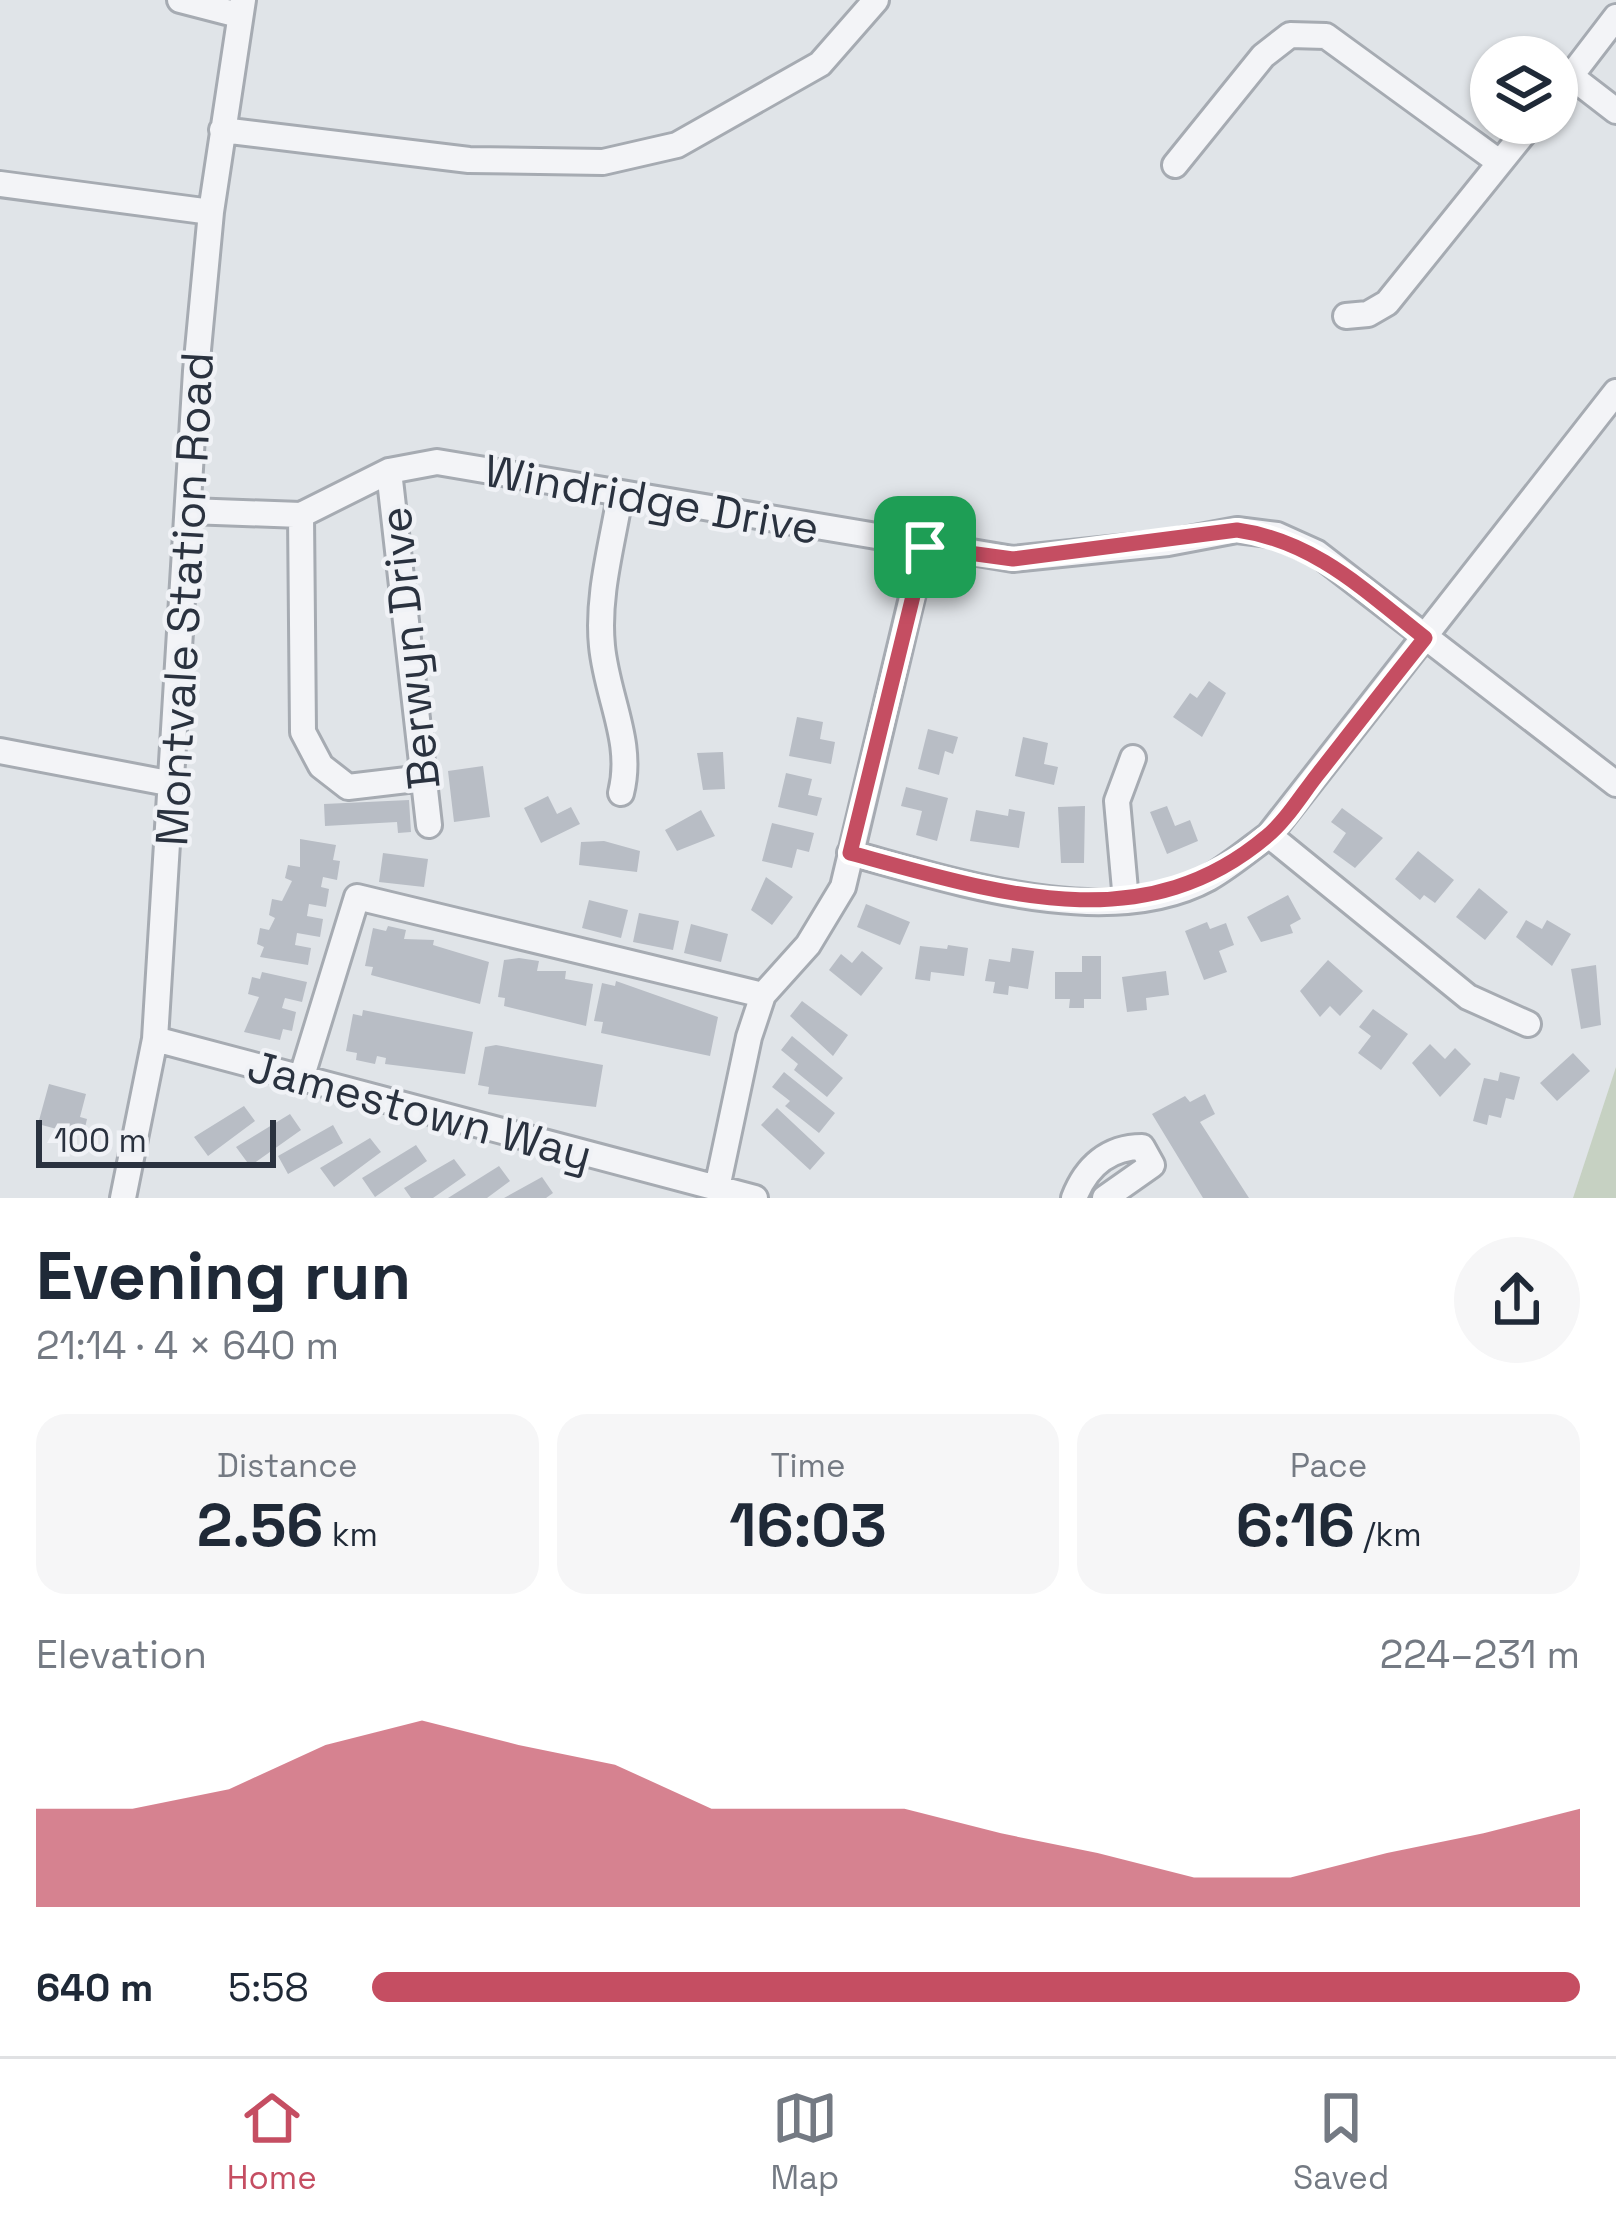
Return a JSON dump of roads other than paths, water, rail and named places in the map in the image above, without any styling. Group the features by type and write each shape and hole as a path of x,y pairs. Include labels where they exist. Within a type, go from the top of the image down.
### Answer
{"street":[{"path":"180,0 241,7"},
{"path":"222,130 469,160 603,162 677,146 820,64 876,0"},
{"name":"Montvale Station Road","path":"123,1198 155,1039 212,212 241,7"},
{"path":"1578,67 1616,17"},
{"path":"1175,165 1262,56 1290,35 1325,36 1499,162"},
{"path":"1578,93 1616,112"},
{"path":"1346,316 1368,314 1387,303 1514,144"},
{"path":"0,184 212,212"},
{"path":"850,853 1037,897 1126,901 1167,894 1209,878 1269,835 1616,392"},
{"name":"Windridge Drive","path":"189,511 302,515 389,471 421,463 467,464 620,496 1013,559 1145,546 1237,530 1277,536 1318,553 1614,778"},
{"name":"Berwyn Drive","path":"389,471 429,825"},
{"path":"620,496 601,616 611,698 629,761 621,793"},
{"path":"302,515 303,732 321,766 348,787 424,778"},
{"path":"717,1188 748,1036 763,995 829,912 843,887 925,547"},
{"path":"0,751 173,784"},
{"path":"1126,901 1117,801 1133,758"},
{"path":"1269,835 1468,997 1528,1024"},
{"path":"301,1079 358,897 763,995"},
{"name":"Jamestown Way","path":"155,1039 755,1198"},
{"path":"1074,1198 1103,1158 1122,1147 1142,1147 1152,1165 1105,1198"}]}
